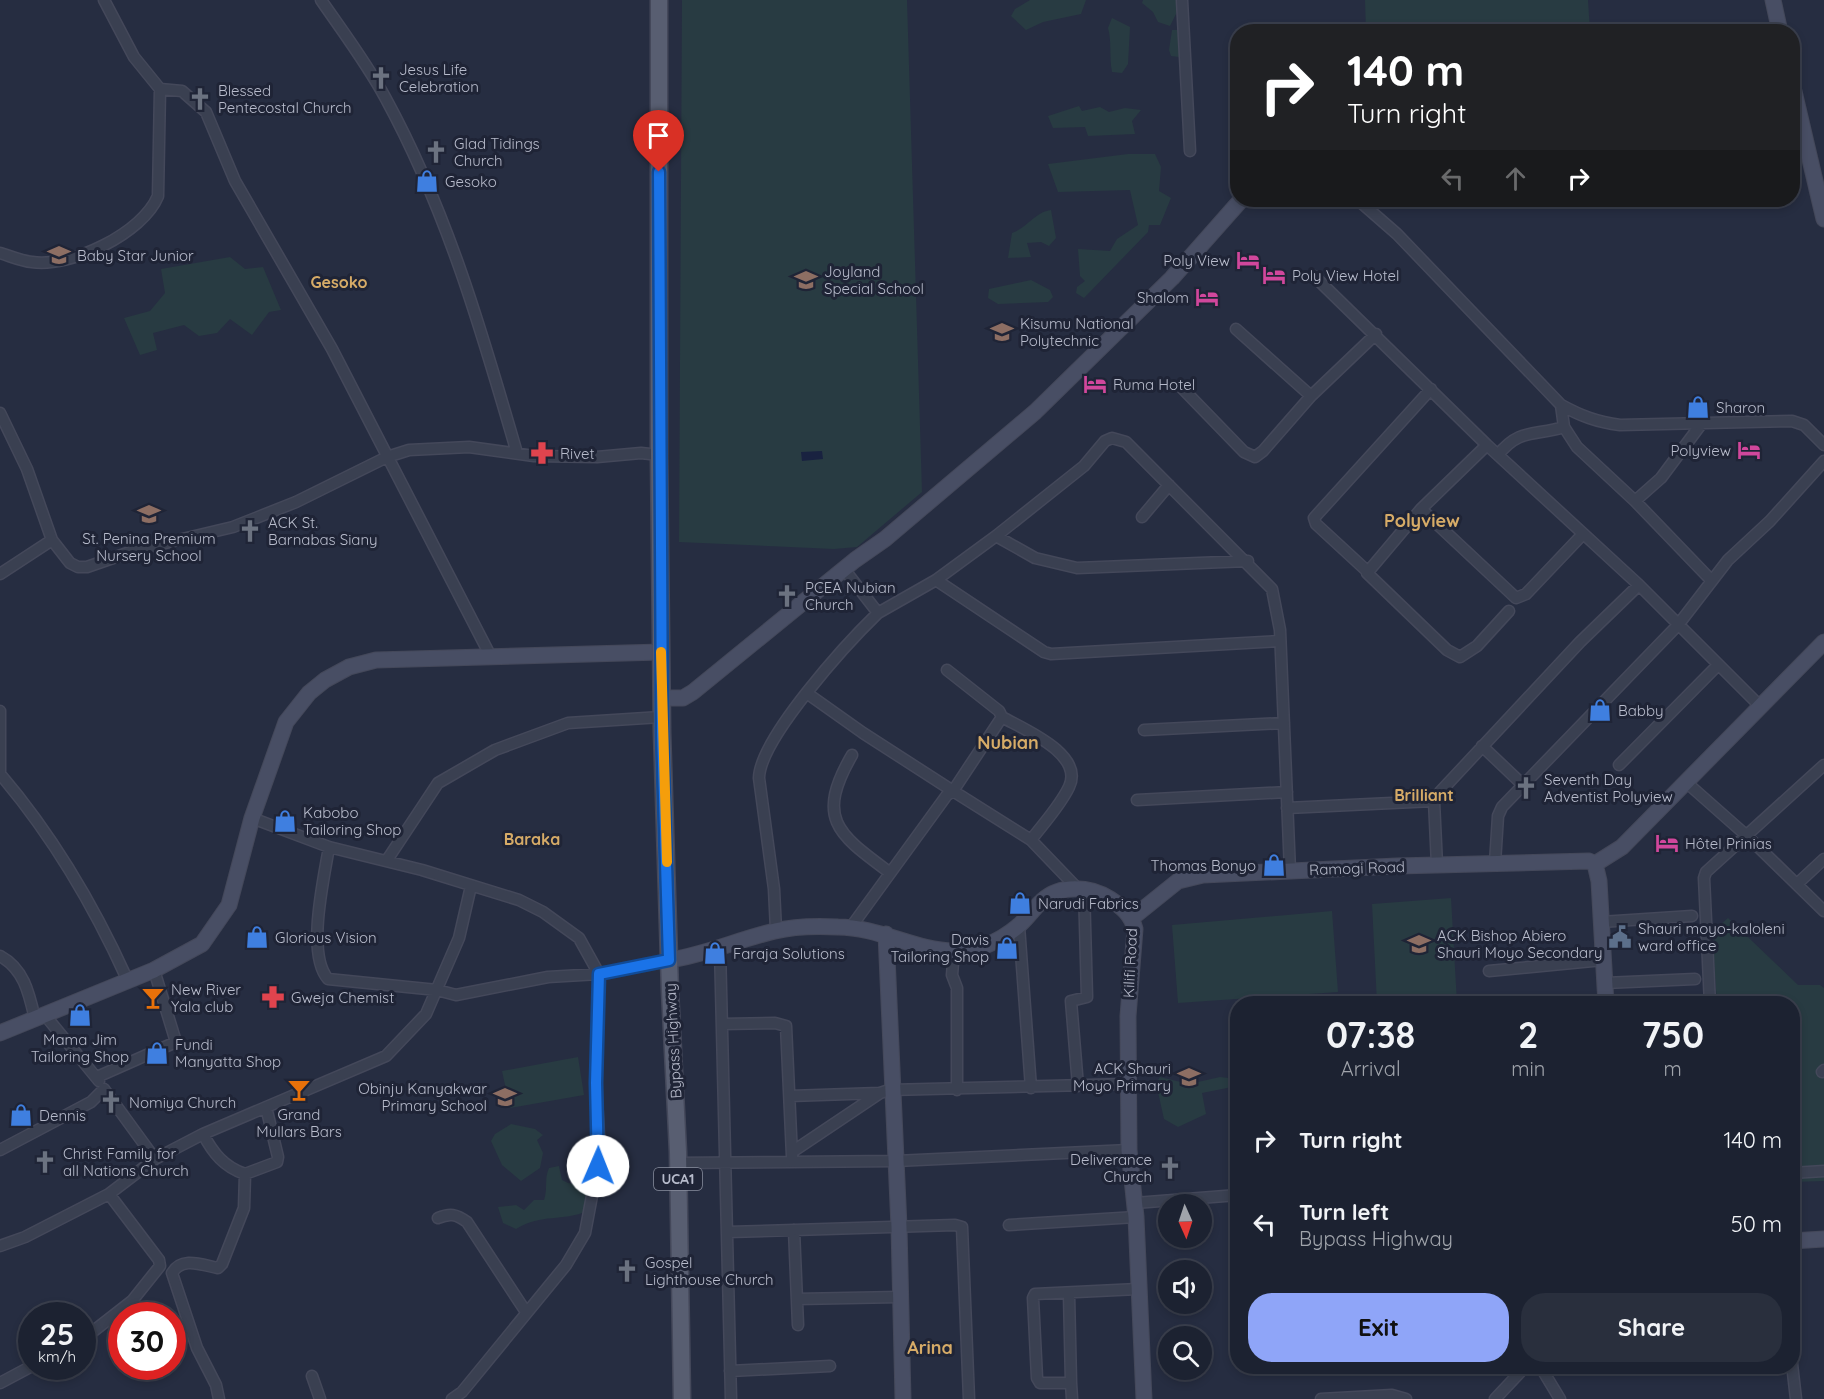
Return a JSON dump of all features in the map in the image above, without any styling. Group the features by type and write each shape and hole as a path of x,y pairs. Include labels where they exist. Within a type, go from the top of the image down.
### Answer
{"main road":[{"name":"Bypass Highway","path":"659,0 661,717 678,1163 682,1399"}],"street":[{"path":"0,253 32,262 52,262 78,256 117,238 151,208 158,196 160,89 134,57 104,0"},
{"path":"321,0 385,97 421,168 460,265 517,453"},
{"path":"1182,0 1190,151"},
{"path":"1773,0 1778,24"},
{"path":"160,89 182,91 206,112 235,181 332,349 490,655"},
{"path":"1800,128 1824,219"},
{"path":"662,698 682,698 693,692 844,569 885,539 1035,412 1172,278 1235,207"},
{"path":"1366,207 1397,234 1561,405 1594,421 1606,423 1792,421 1804,425 1824,445"},
{"path":"1314,276 1376,334 1487,445 1638,585 1760,706"},
{"path":"1236,329 1311,396"},
{"path":"1182,388 1244,452 1255,457 1311,396 1376,334"},
{"path":"1431,389 1314,518 1316,524 1447,650 1460,657 1477,646 1509,611"},
{"path":"1561,405 1564,427 1577,447 1635,501 1711,580"},
{"path":"0,413 27,469 52,540 70,563 78,567 87,567 136,550 233,527 296,502 398,452 469,447 517,453 597,457 641,453 659,454"},
{"path":"1635,501 1661,478 1702,423"},
{"path":"1498,455 1508,442 1521,435 1564,427"},
{"path":"776,930 774,889 759,773 771,742 844,645 878,613 936,580 996,536 1084,466 1106,441 1112,438 1126,442 1248,561 1272,589 1280,641 1290,871"},
{"path":"1367,571 1421,509 1487,445"},
{"path":"1495,863 1499,812 1522,784 1678,625 1711,580 1824,461"},
{"path":"1142,517 1169,485"},
{"path":"1421,509 1516,598 1526,594 1583,534"},
{"path":"996,536 1035,558 1077,568 1248,561"},
{"path":"0,574 52,540"},
{"path":"844,569 878,613"},
{"path":"936,580 1044,652 1051,654 1280,641"},
{"path":"1437,865 1434,801 1482,746 1580,642 1638,585"},
{"path":"1606,996 1599,881 1595,864 1622,847 1824,642"},
{"path":"0,1033 154,970 202,944 229,905 252,818 286,722 309,693 325,680 349,667 376,660 661,652"},
{"path":"1619,765 1718,665"},
{"path":"947,670 999,711 1002,717 1061,751 1070,770 1070,785 1031,840"},
{"path":"808,694 863,733 1031,840 1081,889 1086,997 1071,1001 1078,1086"},
{"path":"0,711 0,775 73,874 99,917 128,979"},
{"path":"387,860 438,783 495,750 568,723 661,717"},
{"path":"850,927 947,795 953,791 1002,717"},
{"path":"1144,730 1284,723"},
{"path":"1482,746 1522,784"},
{"path":"852,755 836,785 836,820 849,842 889,872"},
{"path":"1710,996 1704,878 1708,869 1824,765"},
{"path":"1687,783 1747,836 1824,911"},
{"path":"1137,800 1287,792"},
{"path":"1287,808 1434,801"},
{"path":"252,818 329,847 387,860 519,900 564,925 579,938 599,974 596,1083 600,1153 585,1233 566,1265 526,1312 466,1395 452,1399"},
{"path":"329,847 317,924 324,975 332,980 436,990 456,995 548,977 599,974 669,960 720,948 776,930 850,927 954,951 987,945 1019,926 1043,900 1055,892 1081,889"},
{"path":"1797,884 1824,859"},
{"name":"Ramogi Road","path":"1132,918 1178,881 1193,876 1495,863 1589,861 1595,864"},
{"path":"0,1246 25,1237 109,1194 155,1159 203,1134 386,1056 422,1021 459,938 471,885"},
{"name":"Kilifi Road","path":"1081,889 1100,892 1122,906 1132,918 1135,929 1128,1016 1129,1150 1135,1210 1144,1399"},
{"path":"1601,922 1692,916"},
{"path":"1019,926 1030,1088"},
{"path":"886,934 886,1091 896,1161 903,1399"},
{"path":"720,948 731,1399"},
{"path":"954,951 952,975 957,988 957,1090"},
{"path":"0,956 18,971 40,1016 97,1077 155,1159"},
{"path":"1489,971 1604,960"},
{"path":"97,1077 176,1042 154,970"},
{"path":"1605,983 1695,979"},
{"path":"722,1023 775,1023 786,1026 792,1157"},
{"path":"790,1096 1128,1084"},
{"path":"0,1150 91,1102 104,1089"},
{"path":"792,1157 886,1091"},
{"path":"203,1134 219,1158 234,1170 245,1174 278,1159 266,1107"},
{"path":"678,1163 727,1164 792,1157 896,1161 1129,1150"},
{"path":"1800,1173 1824,1172"},
{"path":"219,1399 216,1385 197,1348 172,1273 176,1266 184,1263 218,1268 222,1264 244,1208 245,1174"},
{"path":"96,1329 132,1301 160,1266 159,1260 109,1194"},
{"path":"1009,1225 1230,1196"},
{"path":"438,1218 450,1214 459,1216 467,1222 526,1312"},
{"path":"728,1232 955,1224 962,1227 969,1399"},
{"path":"794,1230 798,1325"},
{"path":"1800,1240 1824,1239"},
{"path":"1071,1383 1044,1384 1037,1378 1033,1298 1038,1293 1069,1294 1138,1289"},
{"path":"1069,1294 1072,1399"},
{"path":"797,1299 899,1297"},
{"path":"730,1371 830,1366"},
{"path":"0,1383 18,1373"},
{"path":"1495,1399 1518,1374"},
{"path":"1545,1374 1560,1399"},
{"path":"1793,1374 1796,1399"},
{"path":"312,1376 320,1399"},
{"path":"1321,1399 1384,1397 1406,1399"}],"shaded area":[{"name":"Joyland Special School","path":"682,0 907,0 922,492 857,547 834,549 679,542"},
{"path":"1030,0 1086,0 1081,14 1043,22 1026,30 1011,16 1015,9"},
{"path":"1143,0 1179,0 1180,6 1170,26 1158,22 1153,12 1142,3"},
{"path":"1365,0 1588,0 1590,24 1366,24"},
{"path":"1112,18 1130,27 1128,64 1122,73 1112,72 1108,28"},
{"path":"1172,30 1179,30 1179,57 1171,56 1169,50"},
{"path":"1079,106 1082,111 1100,107 1109,112 1125,108 1141,110 1132,121 1135,134 1088,136 1085,127 1053,128 1048,116"},
{"path":"1128,154 1155,154 1161,167 1159,191 1171,198 1160,225 1149,225 1148,232 1084,298 1076,293 1077,287 1085,281 1080,276 1078,249 1110,251 1117,239 1138,225 1130,190 1058,192 1048,164"},
{"path":"1051,210 1056,238 1049,246 1041,242 1027,243 1031,257 1008,258 1012,233 1045,211"},
{"path":"230,257 245,269 263,267 281,310 269,312 252,335 230,319 217,333 199,336 184,325 153,333 157,350 140,355 124,318 150,311 165,293 161,269"},
{"path":"1031,280 1050,290 1053,297 1048,302 998,304 988,298 989,289"},
{"path":"1451,898 1457,996 1377,996 1372,904"},
{"path":"1332,911 1338,992 1280,996 1230,996 1230,999 1178,1003 1172,925"},
{"path":"1728,918 1798,985 1820,985 1824,988 1824,1181 1800,1182 1800,996 1717,996 1712,932"},
{"path":"578,1057 584,1095 510,1108 502,1071"},
{"path":"1160,1077 1189,1084 1220,1077 1230,1078 1230,1087 1202,1093 1206,1114 1178,1127 1164,1119 1156,1083"},
{"path":"511,1124 535,1129 543,1135 537,1140 543,1153 540,1168 521,1181 502,1165 491,1141 495,1134"},
{"path":"559,1166 562,1180 587,1186 591,1199 588,1211 535,1221 516,1229 503,1223 498,1207 516,1205 524,1210 534,1200 544,1200 549,1168"}],"water":[{"path":"822,451 823,459 802,461 801,452"}],"slow traffic":[{"path":"661,652 667,862"}],"place":[{"name":"Jesus Life Celebration","path":"381,78"},
{"name":"Blessed Pentecostal Church","path":"200,99"},
{"name":"Glad Tidings Church","path":"436,152"},
{"name":"Gesoko","path":"427,181"},
{"name":"Baby Star Junior","path":"59,255"},
{"name":"Poly View","path":"1248,260"},
{"name":"Poly View Hotel","path":"1274,275"},
{"name":"Joyland Special School","path":"806,280"},
{"name":"Shalom","path":"1207,297"},
{"name":"Kisumu National Polytechnic","path":"1002,332"},
{"name":"Ruma Hotel","path":"1095,384"},
{"name":"Sharon","path":"1698,407"},
{"name":"Polyview","path":"1749,450"},
{"name":"Rivet","path":"542,453"},
{"name":"St. Penina Premium Nursery School","path":"149,514"},
{"name":"ACK St. Barnabas Siany","path":"250,531"},
{"name":"PCEA Nubian Church","path":"787,596"},
{"name":"Babby","path":"1600,710"},
{"name":"Seventh Day Adventist Polyview","path":"1526,788"},
{"name":"Kabobo Tailoring Shop","path":"285,821"},
{"name":"Hôtel Prinias","path":"1667,843"},
{"name":"Thomas Bonyo","path":"1274,865"},
{"name":"Narudi Fabrics","path":"1020,903"},
{"name":"Glorious Vision","path":"257,937"},
{"name":"Shauri moyo-kaloleni ward office","path":"1620,937"},
{"name":"ACK Bishop Abiero Shauri Moyo Secondary","path":"1419,944"},
{"name":"Davis Tailoring Shop","path":"1007,948"},
{"name":"Faraja Solutions","path":"715,953"},
{"name":"Gweja Chemist","path":"273,997"},
{"name":"New River Yala club","path":"153,998"},
{"name":"Mama Jim Tailoring Shop","path":"80,1015"},
{"name":"Fundi Manyatta Shop","path":"157,1053"},
{"name":"ACK Shauri Moyo Primary","path":"1189,1077"},
{"name":"Grand Mullars Bars","path":"299,1090"},
{"name":"Obinju Kanyakwar Primary School","path":"505,1097"},
{"name":"Nomiya Church","path":"111,1102"},
{"name":"Dennis","path":"21,1115"},
{"name":"Christ Family for all Nations Church","path":"45,1162"},
{"name":"Deliverance Church","path":"1170,1168"},
{"name":"Gospel Lighthouse Church","path":"627,1271"}],"district":[{"name":"Gesoko","path":"339,282"},
{"name":"Polyview","path":"1422,520"},
{"name":"Nubian","path":"1008,742"},
{"name":"Brilliant","path":"1424,795"},
{"name":"Baraka","path":"532,839"},
{"name":"Arina","path":"930,1347"}],"route":[{"path":"598,1166 600,1153 596,1083 599,974 669,960 660,597 659,172"}]}
